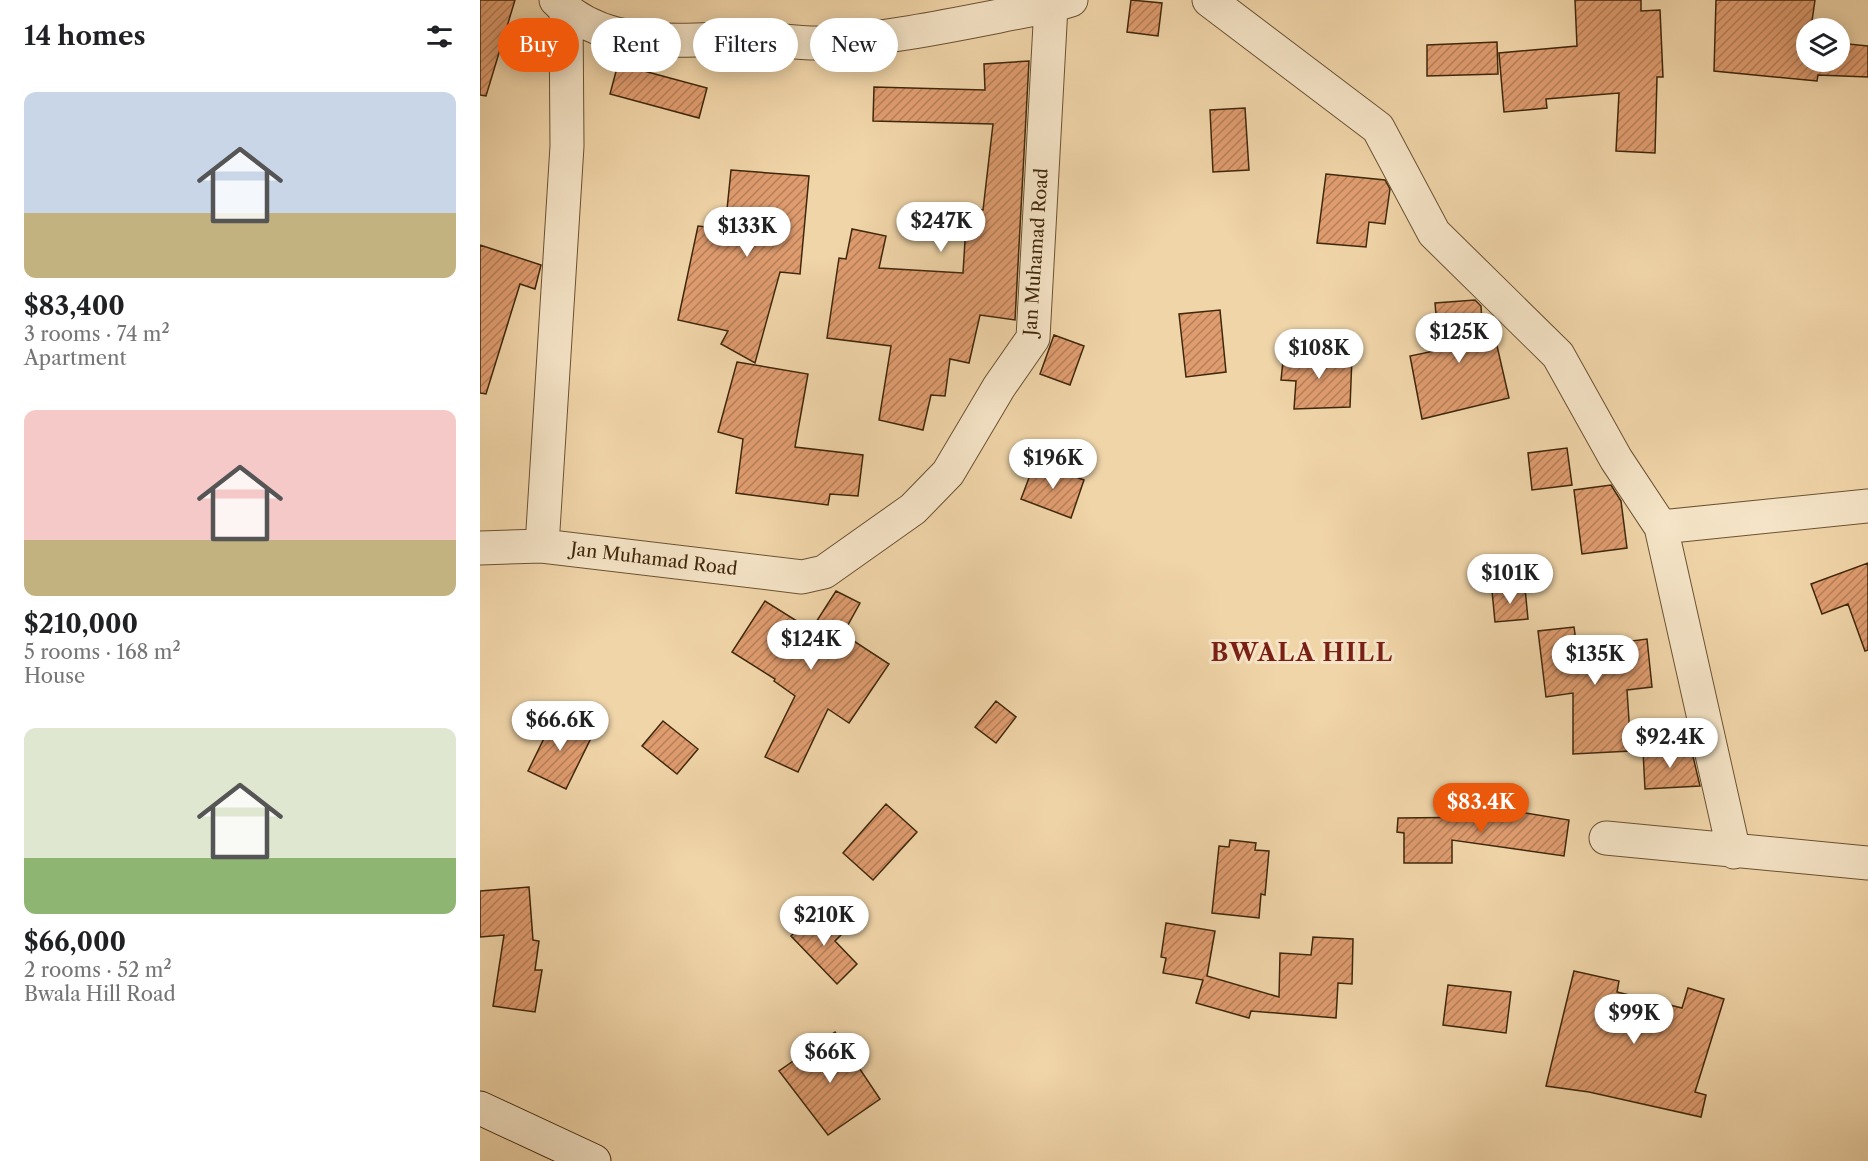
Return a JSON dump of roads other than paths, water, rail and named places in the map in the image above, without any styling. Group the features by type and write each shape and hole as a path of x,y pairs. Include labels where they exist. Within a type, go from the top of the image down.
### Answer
{"street":[{"path":"1209,0 1378,128 1434,233 1558,355 1616,459 1661,527 1734,852"},
{"path":"561,5 591,25 640,40 759,38 819,43 876,38 1061,3"},
{"name":"Jan Muhamad Road","path":"480,548 542,546 802,577 830,569 900,520 948,473 999,387 1033,338 1061,3"},
{"path":"542,546 567,146 561,5"},
{"path":"1661,527 1868,506"},
{"path":"1606,838 1868,863"},
{"path":"480,1108 594,1161"}],"district":[{"name":"BWALA HILL","path":"1302,652"}]}
